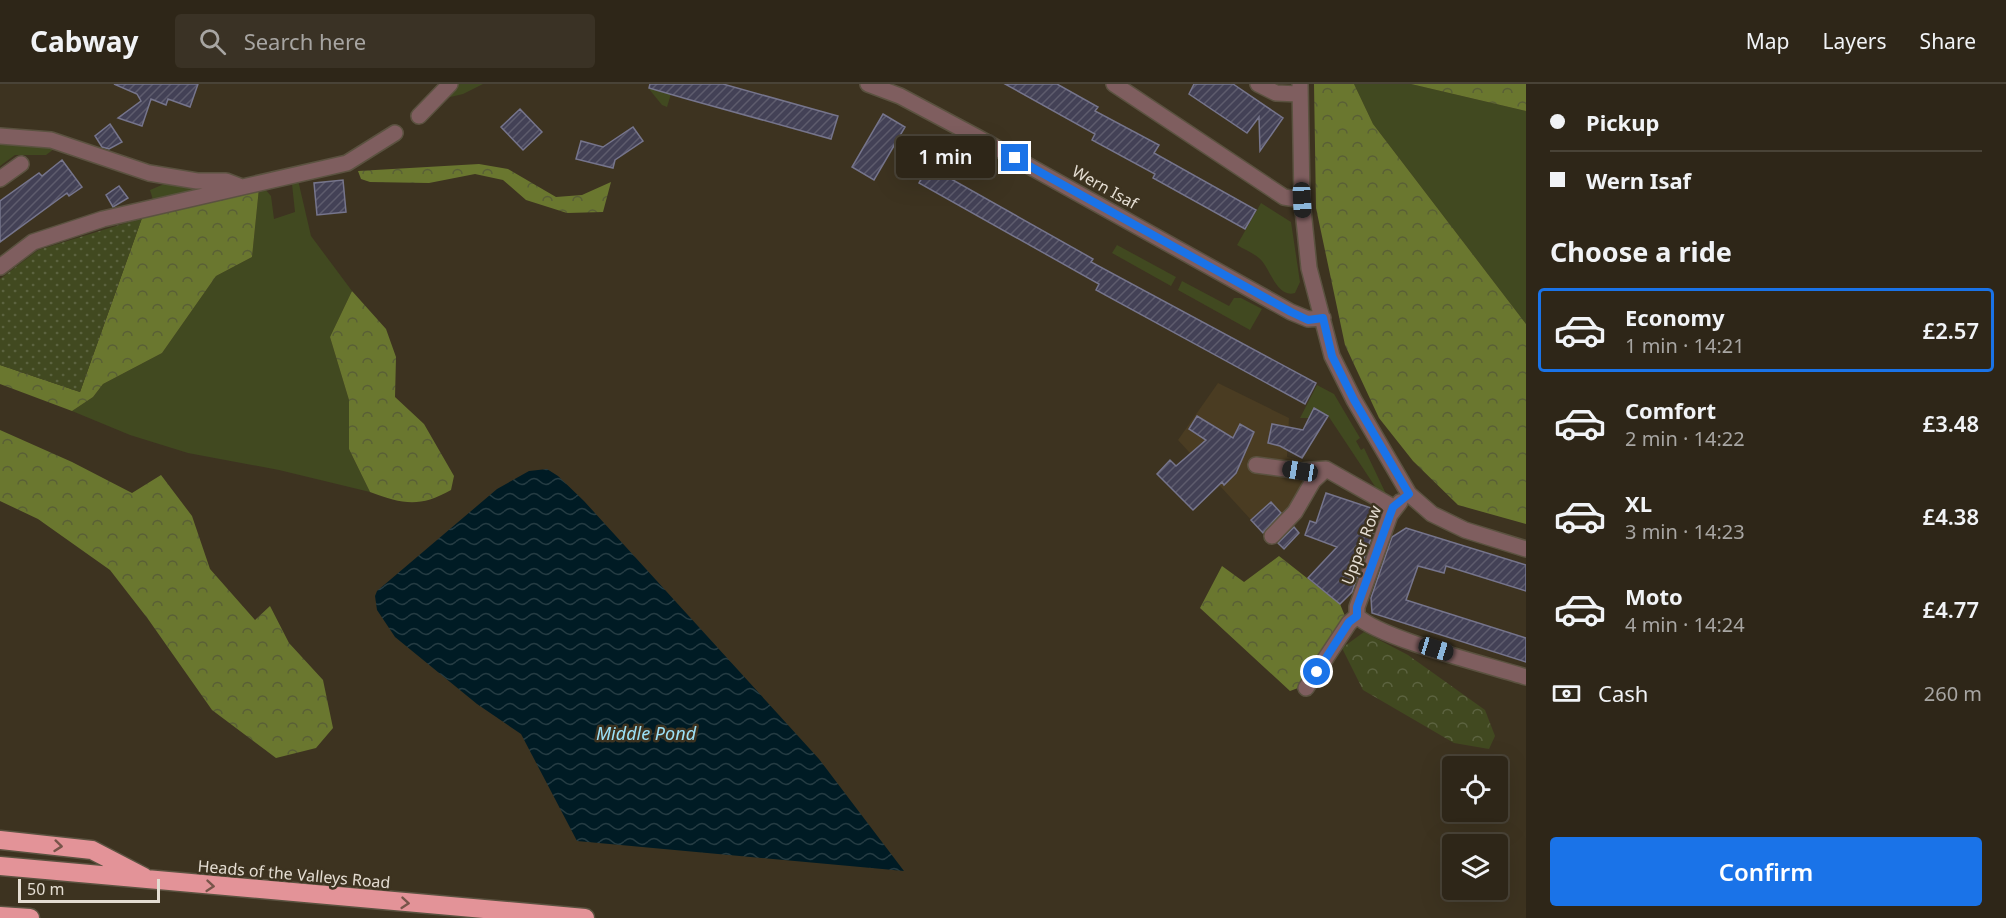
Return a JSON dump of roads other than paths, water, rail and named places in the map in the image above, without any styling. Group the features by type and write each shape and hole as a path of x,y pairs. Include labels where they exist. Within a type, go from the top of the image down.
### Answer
{"highway":[{"path":"0,840 92,850 152,881"},
{"name":"Heads of the Valleys Road","path":"0,866 585,918"},
{"path":"0,916 30,918"}],"street":[{"path":"419,116 450,84"},
{"name":"Wern Isaf","path":"868,84 900,96 977,137 1291,312 1308,320 1323,318"},
{"path":"1114,84 1284,196 1302,200"},
{"path":"1258,84 1276,93 1299,89 1302,200 1309,268 1332,356 1354,400 1409,494 1432,514 1465,530 1526,549"},
{"path":"0,267 33,242 103,219 347,163 395,133"},
{"path":"0,135 51,140 149,172 197,181 225,181 240,186"},
{"path":"0,179 21,164"},
{"path":"1256,465 1300,471 1326,469 1393,507"},
{"path":"1272,536 1295,512 1313,481 1326,469"},
{"name":"Upper Row","path":"1357,616 1357,607 1393,507 1409,494"},
{"path":"1306,688 1349,622 1357,616 1364,622 1391,635 1526,676"}],"water":[{"name":"Middle Pond","path":"547,469 558,476 584,501 819,759 904,871 577,841 521,734 477,704 395,637 377,610 375,596 377,591 497,489 529,471"}]}
